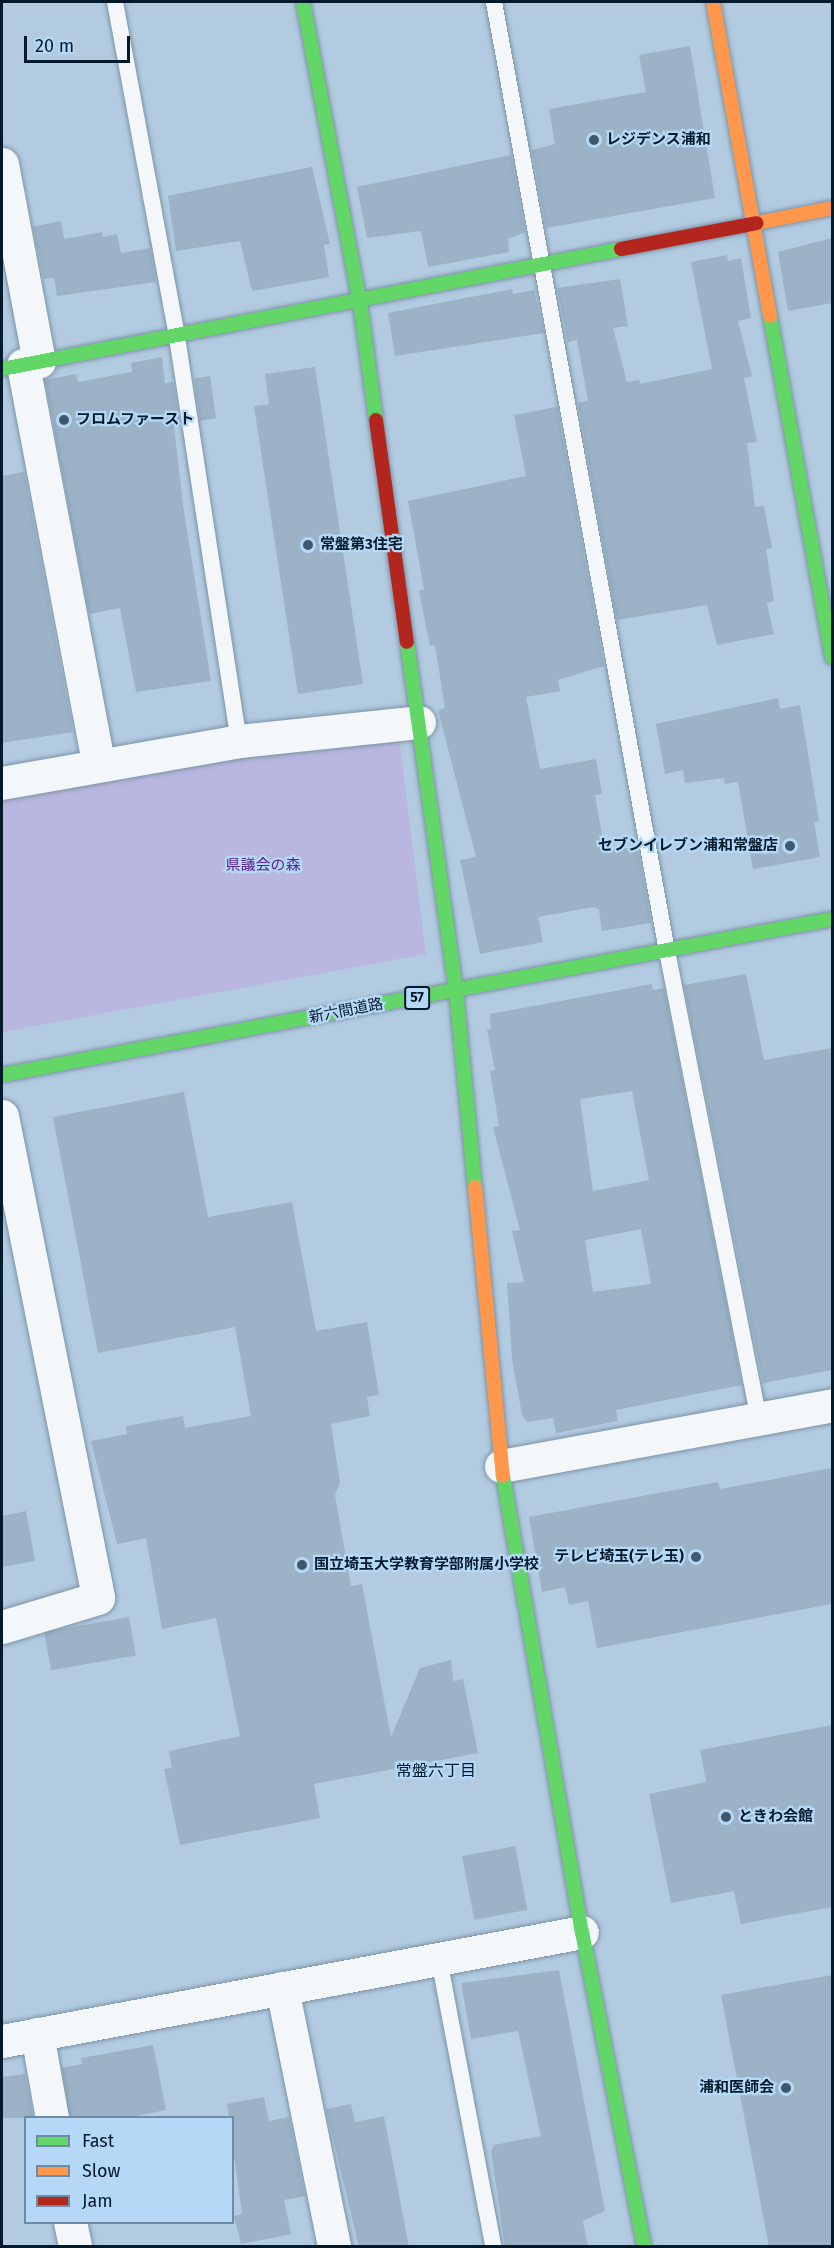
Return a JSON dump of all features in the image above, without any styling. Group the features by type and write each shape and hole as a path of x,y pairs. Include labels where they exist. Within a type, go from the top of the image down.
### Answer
{"street":[{"path":"303,2 360,303 456,991 501,1466 582,1932 644,2247"},
{"path":"713,2 756,223 832,657"},
{"path":"2,164 21,365 98,763"},
{"path":"21,365 360,303 832,208"},
{"path":"2,783 98,763 239,741 419,722"},
{"name":"新六間道路","path":"2,1075 832,919"},
{"path":"2,1116 98,1599 2,1627"},
{"path":"501,1466 832,1405"},
{"path":"2,2041 582,1932"},
{"path":"282,1988 334,2247"},
{"path":"37,2034 52,2116"},
{"path":"70,2224 75,2247"}],"lane":[{"path":"115,2 177,337 239,741"},
{"path":"494,2 667,951 759,1419"},
{"path":"439,1959 493,2247"}],"green space":[{"name":"県議会の森","path":"399,737 426,954 2,1032 2,795 254,748"}],"building":[{"path":"690,46 715,198 546,228 532,150 555,144 549,109 646,92 639,55"},
{"path":"511,155 525,232 508,239 509,252 428,267 421,231 367,238 357,187"},
{"path":"312,167 330,244 324,245 329,277 252,291 240,241 176,251 168,196"},
{"path":"61,221 64,239 102,232 103,237 117,234 121,253 150,248 156,282 57,296 54,278 44,279 33,227"},
{"path":"832,238 832,303 788,311 778,252"},
{"path":"727,255 728,261 741,258 751,318 738,321 752,376 744,378 757,442 747,443 755,507 764,506 772,548 766,549 774,601 767,603 774,634 717,645 707,605 617,620 578,403 588,401 577,340 568,342 557,288 620,279 628,326 613,328 627,382 639,380 640,384 712,369 691,262"},
{"path":"512,289 513,294 534,290 544,333 395,356 388,313"},
{"path":"162,357 165,383 173,382 180,425 174,426 183,505 211,681 136,692 120,608 89,614 45,380 76,374 78,382 132,372 131,363"},
{"name":"常盤第3住宅","path":"315,367 363,684 298,694 254,406 269,404 265,374"},
{"path":"210,376 216,419 200,421 194,378"},
{"path":"557,407 604,666 558,680 560,691 526,697 540,769 596,759 602,794 595,795 605,851 637,846 651,923 602,931 599,910 594,907 538,917 543,942 480,954 460,860 476,857 438,710 445,708 435,645 430,646 419,591 424,589 408,501 526,476 514,415"},
{"path":"24,472 73,732 2,743 2,476"},
{"path":"778,698 780,709 800,705 819,821 814,822 820,857 753,869 738,782 725,784 724,778 685,783 683,770 665,774 656,724"},
{"path":"746,974 764,1060 832,1048 832,1370 763,1383 684,985"},
{"path":"652,984 653,990 664,988 742,1385 616,1410 618,1421 556,1433 553,1418 527,1422 522,1415 512,1359 507,1283 524,1282 512,1231 520,1230 493,1127 499,1126 490,1071 495,1070 487,1030 491,1029 490,1014","holes":["632,1091 649,1180 593,1191 580,1099","641,1229 651,1284 593,1292 585,1240"]},
{"path":"184,1092 208,1217 292,1202 316,1331 367,1322 379,1395 367,1397 370,1416 331,1424 340,1483 335,1495 351,1586 362,1584 391,1737 420,1668 451,1660 453,1681 463,1679 478,1753 314,1784 320,1818 180,1845 164,1769 172,1768 169,1751 240,1736 216,1618 162,1629 146,1538 117,1544 91,1441 127,1434 126,1426 183,1416 185,1428 251,1416 235,1327 98,1353 53,1117"},
{"name":"テレビ埼玉(テレ玉)","path":"832,1468 832,1604 597,1648 588,1601 569,1605 565,1587 542,1592 529,1517 718,1482 720,1489"},
{"path":"26,1511 35,1561 2,1567 2,1516"},
{"path":"129,1617 136,1655 51,1670 44,1632"},
{"name":"ときわ会館","path":"832,1725 832,1907 741,1924 734,1891 671,1903 649,1794 706,1782 700,1750"},
{"path":"515,1846 527,1910 474,1920 462,1856"},
{"path":"559,1970 605,2211 583,2221 588,2247 505,2247 491,2151 494,2145 541,2136 518,2031 471,2039 461,1983"},
{"name":"浦和医師会","path":"832,1975 832,2247 769,2247 721,1995"},
{"path":"153,2045 166,2110 136,2116 70,2116 62,2068 82,2064 81,2058"},
{"path":"25,2074 33,2116 2,2118 2,2077"},
{"path":"264,2097 269,2121 289,2117 305,2196 284,2200 291,2234 241,2244 234,2216 242,2214 234,2155 234,2116 229,2116 227,2104"},
{"path":"351,2104 355,2122 384,2116 409,2247 359,2247 326,2109"}],"traffic: fast":[{"path":"303,2 360,303 376,420"},
{"path":"2,369 621,249"},
{"path":"770,316 832,657"},
{"path":"407,642 456,991 475,1187"},
{"path":"2,1075 832,919"},
{"path":"503,1476 582,1932 644,2246"}],"traffic: slow":[{"path":"713,2 770,316"},
{"path":"757,223 832,208"},
{"path":"475,1187 503,1476"}],"traffic: jam":[{"path":"621,249 757,223"},
{"path":"376,420 407,642"}],"place":[{"name":"レジデンス浦和","path":"594,140"},
{"name":"フロムファースト","path":"64,420"},
{"name":"常盤第3住宅","path":"308,545"},
{"name":"セブンイレブン浦和常盤店","path":"790,846"},
{"name":"テレビ埼玉(テレ玉)","path":"696,1557"},
{"name":"国立埼玉大学教育学部附属小学校","path":"302,1565"},
{"name":"ときわ会館","path":"726,1817"},
{"name":"浦和医師会","path":"786,2088"}],"district":[{"name":"常盤六丁目","path":"436,1771"}]}
